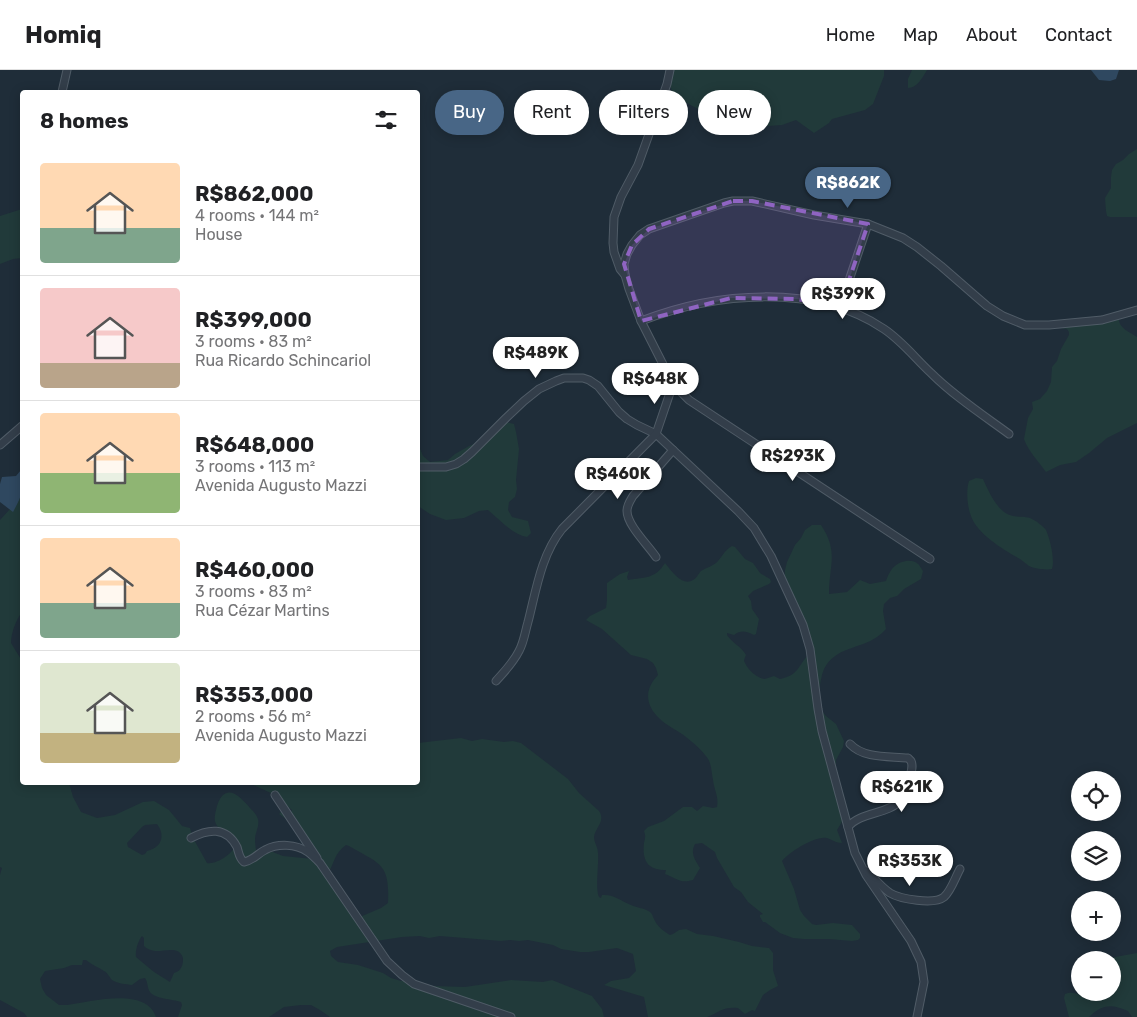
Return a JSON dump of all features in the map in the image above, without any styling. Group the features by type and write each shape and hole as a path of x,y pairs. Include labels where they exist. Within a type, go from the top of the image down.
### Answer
{"street":[{"path":"62,90 67,70"},
{"path":"625,275 620,269 614,252 614,217 621,197 638,165 667,84 670,70"},
{"path":"930,559 689,400 673,384 642,321 625,275 624,264 627,254 640,235 662,224 733,201 752,201 814,215 868,224 903,238 941,266 987,306 1003,316 1025,325 1093,321 1137,310"},
{"path":"840,307 868,224"},
{"path":"642,321 714,300 732,298 797,299 840,307 884,329 932,374 1009,434"},
{"path":"420,466 446,467 456,464 464,459 524,401 539,390 564,378 583,378 598,386 627,419 656,434 754,528 780,574 807,637 822,731 855,853 876,890 911,941 921,962 924,982 917,1017"},
{"path":"496,682 511,664 524,642 546,556 555,538 656,434 673,384"},
{"path":"0,445 20,428"},
{"path":"656,557 629,521 626,510 633,496 673,450"},
{"path":"848,827 856,820 899,802 903,796 913,766 912,761 908,758 859,752 850,744"},
{"path":"275,795 387,961 414,984 511,1017"},
{"path":"190,838 206,832 222,832 232,841 237,848 240,859 244,862 252,860 265,850 286,846 299,847 320,863"},
{"path":"860,864 889,892 904,898 924,901 933,901 944,897 960,869"}],"highlighted area":[{"path":"733,201 752,201 868,224 840,307 797,299 731,298 641,321 624,264 632,245 649,229"}],"green space":[{"path":"668,70 884,70 884,76 873,104 865,110 832,119 814,133 796,120 782,125 771,126 771,90 698,90 698,109 688,104 688,90 672,90"},
{"path":"912,70 927,70 917,84 908,88 908,79"},
{"path":"1137,149 1137,217 1107,216 1105,198 1111,188 1112,170 1116,164"},
{"path":"20,210 20,258 0,264 0,216"},
{"path":"1119,318 1122,327 1137,337 1137,423 1107,438 1076,462 1060,465 1046,472 1024,439 1028,418 1033,409 1032,402 1040,399 1047,391 1051,382 1052,367 1057,361 1069,335 1067,329 1055,327"},
{"path":"506,422 514,424 519,449 517,489 515,497 509,502 508,510 512,517 528,521 531,533 527,537 511,530 488,510 479,511 464,518 446,520 430,514 420,507 420,449 423,456 430,462 448,460"},
{"path":"976,478 983,479 994,501 1004,512 1030,518 1046,530 1052,555 1052,569 1040,569 1029,566 992,541 979,529 971,516 967,498 969,481"},
{"path":"20,498 20,616 14,627 11,643 20,658 20,785 70,785 73,797 81,812 97,818 115,815 143,802 154,801 169,810 182,826 190,828 193,838 207,863 224,858 235,847 236,842 233,836 227,836 218,827 215,819 220,799 224,794 232,793 246,803 255,813 258,820 255,839 257,855 270,851 283,856 313,859 291,821 279,814 282,811 291,812 292,810 273,794 253,785 420,785 420,743 461,738 472,741 482,739 521,743 568,779 579,793 599,811 601,821 594,837 598,853 597,889 599,897 601,898 602,895 617,898 648,911 652,914 655,922 670,935 679,930 686,929 697,934 769,948 773,953 773,970 778,986 763,995 755,1011 752,1010 745,1014 738,1008 732,1008 724,1009 707,1017 648,1017 644,997 604,985 611,981 629,978 636,971 633,954 617,948 580,952 528,940 501,941 420,936 337,947 330,951 331,956 338,962 358,965 401,981 433,986 465,987 511,980 543,982 552,980 592,996 602,1009 604,1017 330,1017 311,1005 301,1005 284,1007 269,1017 178,1017 182,1005 181,1002 152,994 145,978 132,985 119,983 112,980 105,972 83,960 82,965 72,965 45,971 40,979 46,995 59,1005 103,999 130,999 150,1007 156,1017 27,1017 24,1013 0,1000 0,875 2,868 0,867 0,520","holes":["157,824 160,828 161,841 156,847 145,854 142,855 128,847 127,843 145,825","346,845 381,866 387,880 388,903 360,917 327,875 337,855","142,936 144,938 144,946 149,949 155,951 175,950 181,954 183,958 182,966 179,971 174,973 170,982 136,957 136,949"]},
{"path":"812,525 821,525 830,543 832,559 829,594 847,592 860,580 870,584 886,581 893,568 903,562 915,562 923,571 921,579 904,589 897,596 890,598 884,604 885,630 870,641 841,652 824,669 821,678 819,703 821,710 836,724 844,741 836,760 835,777 835,797 842,809 843,820 837,830 842,843 827,838 816,839 796,849 782,861 804,916 812,924 816,925 833,923 852,925 860,934 860,938 852,941 793,938 780,933 763,922 760,915 763,914 734,887 715,852 702,843 695,844 693,850 696,862 700,868 693,880 678,880 665,874 666,870 660,870 648,863 644,855 644,831 648,827 664,821 683,807 692,807 697,811 703,806 717,807 717,796 711,767 707,758 697,746 662,721 651,708 648,697 650,686 658,675 653,663 647,659 631,655 602,629 586,620 606,608 607,583 620,574 629,571 628,580 645,578 658,572 665,563 677,577 689,582 696,578 701,571 716,563 732,546 745,559 753,563 760,573 770,579 771,582 753,591 748,596 752,609 759,619 756,634 739,632 734,635 727,633 727,635 744,652 746,655 744,662 756,676 765,679 774,676 780,679 791,675 809,654 803,631 788,602 784,585 785,570 795,545 805,530"},
{"path":"1137,953 1137,1017 1132,1017 1128,1011 1112,1006 1103,1008 1089,1017 1069,1017 1064,998 1065,994 1071,993 1071,1001 1121,1001 1121,956"}],"water":[{"path":"1091,70 1119,70 1116,79 1110,81 1099,80"},
{"path":"20,471 20,497 13,512 0,502 0,484 2,477 16,476"}]}
